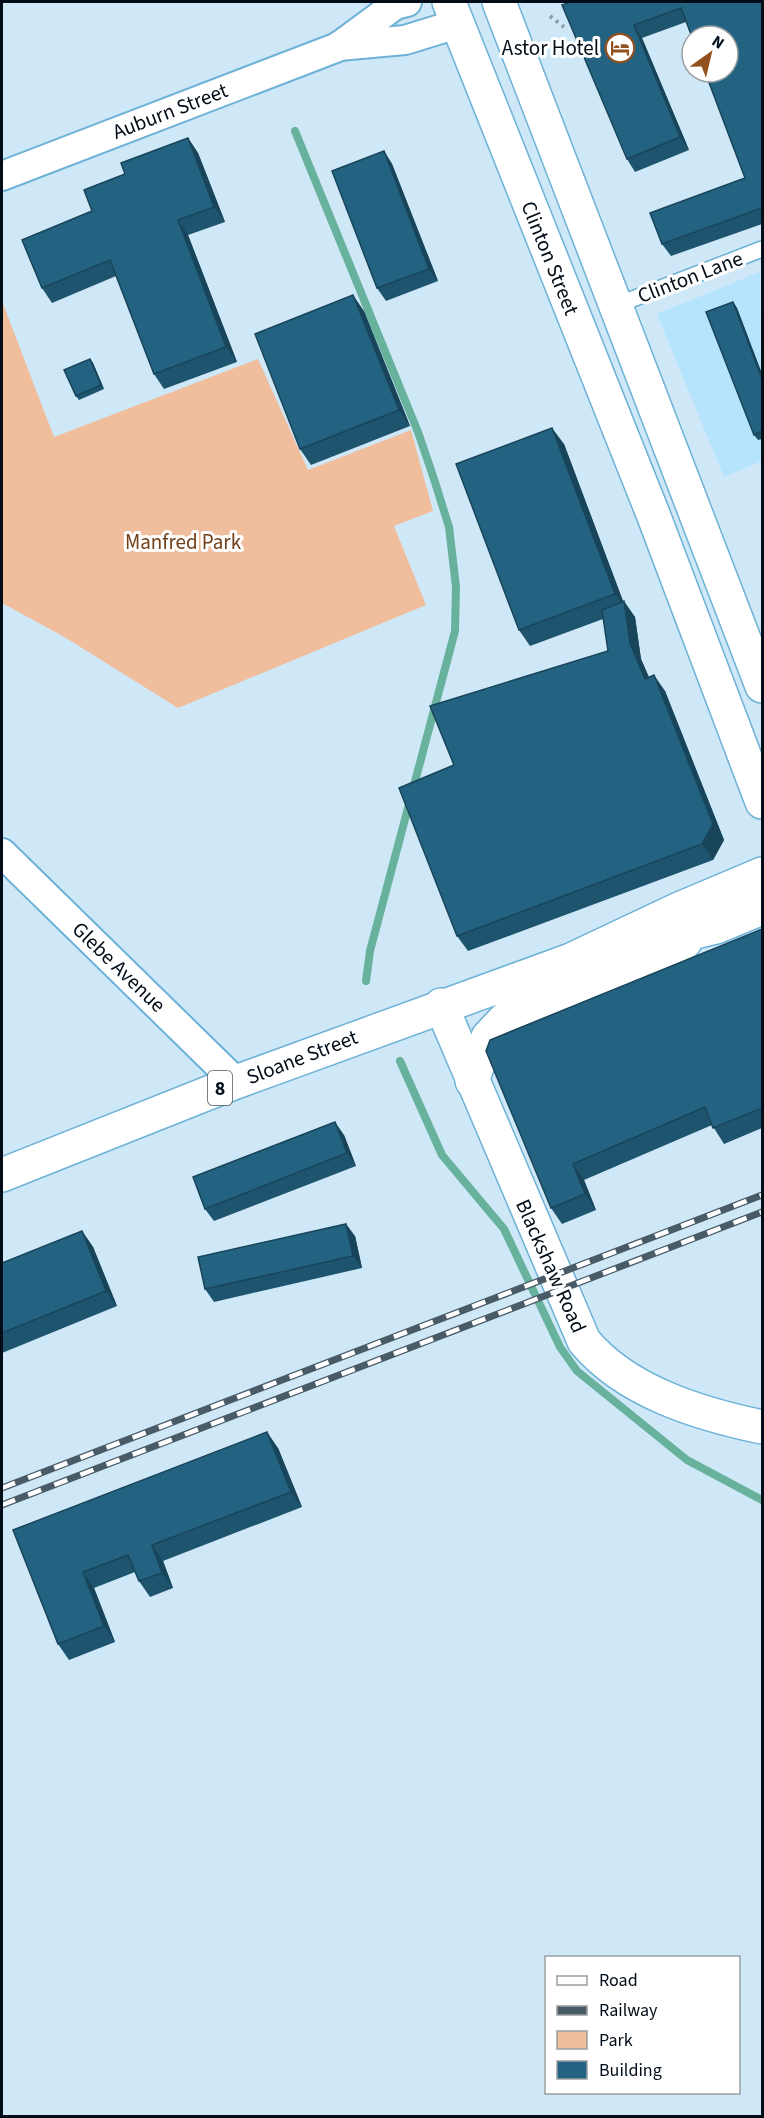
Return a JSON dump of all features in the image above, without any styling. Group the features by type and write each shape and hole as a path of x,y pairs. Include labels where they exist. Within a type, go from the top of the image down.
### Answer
{"main road":[{"name":"Auburn Street","path":"453,13 505,3"},
{"path":"505,3 762,686"},
{"name":"Clinton Street","path":"453,13 653,514 762,802"},
{"path":"653,514 691,499"},
{"name":"Sloane Street","path":"2,1175 236,1082 441,1005 571,960 679,909 762,874"},
{"name":"Sloane Street","path":"571,960 716,927 762,908"},
{"path":"472,1081 488,1037 506,1018 613,976 716,927"},
{"name":"Blackshaw Road","path":"441,1005 566,1303 590,1348 613,1369 670,1399 697,1410 762,1427"}],"street":[{"name":"Auburn Street","path":"338,47 395,5 407,2"},
{"name":"Auburn Street","path":"2,176 338,47 405,40 453,13"},
{"name":"Glebe Avenue","path":"2,853 236,1082"}],"lane":[{"name":"Clinton Lane","path":"617,305 762,249"}],"path":[{"path":"550,16 564,27"}],"shaded area":[{"path":"760,272 762,461 724,477 657,314"}],"green space":[{"name":"Manfred Park","path":"2,301 54,437 258,359 308,470 411,430 433,511 394,526 426,605 178,708 66,638 2,603"}],"building":[{"path":"570,2 762,2 762,208 662,244 650,213 745,178 710,84 740,84 740,24 687,24 681,8 634,25 680,137 627,159 562,5"},
{"path":"188,138 214,207 178,220 226,347 154,374 110,260 42,288 22,240 92,211 84,190 125,174 121,163"},
{"path":"384,151 429,269 377,288 332,171"},
{"path":"353,295 399,410 300,449 255,334"},
{"path":"733,302 762,379 762,431 754,435 706,312"},
{"path":"90,359 101,385 76,396 64,370"},
{"path":"552,428 615,594 519,630 456,464"},
{"path":"624,601 630,643 645,679 654,675 713,824 702,844 457,936 399,788 454,765 430,706 608,651 602,610"},
{"path":"762,929 762,1108 713,1128 705,1107 573,1164 585,1194 551,1208 486,1051 490,1040"},
{"path":"335,1122 347,1153 205,1209 193,1177"},
{"path":"346,1224 353,1256 205,1289 198,1257"},
{"path":"82,1231 106,1291 2,1333 2,1263"},
{"path":"267,1432 291,1492 152,1545 162,1573 139,1581 128,1555 83,1572 104,1626 58,1644 13,1530"}],"waterway":[{"path":"295,131 418,432 449,527 456,587 455,631 370,951 366,981"},
{"path":"400,1061 442,1155 504,1229 560,1347 577,1371 687,1460 762,1500"}],"railway":[{"path":"2,1488 762,1195"},
{"path":"2,1505 762,1212"}],"place":[{"name":"Astor Hotel","path":"620,48"}]}
